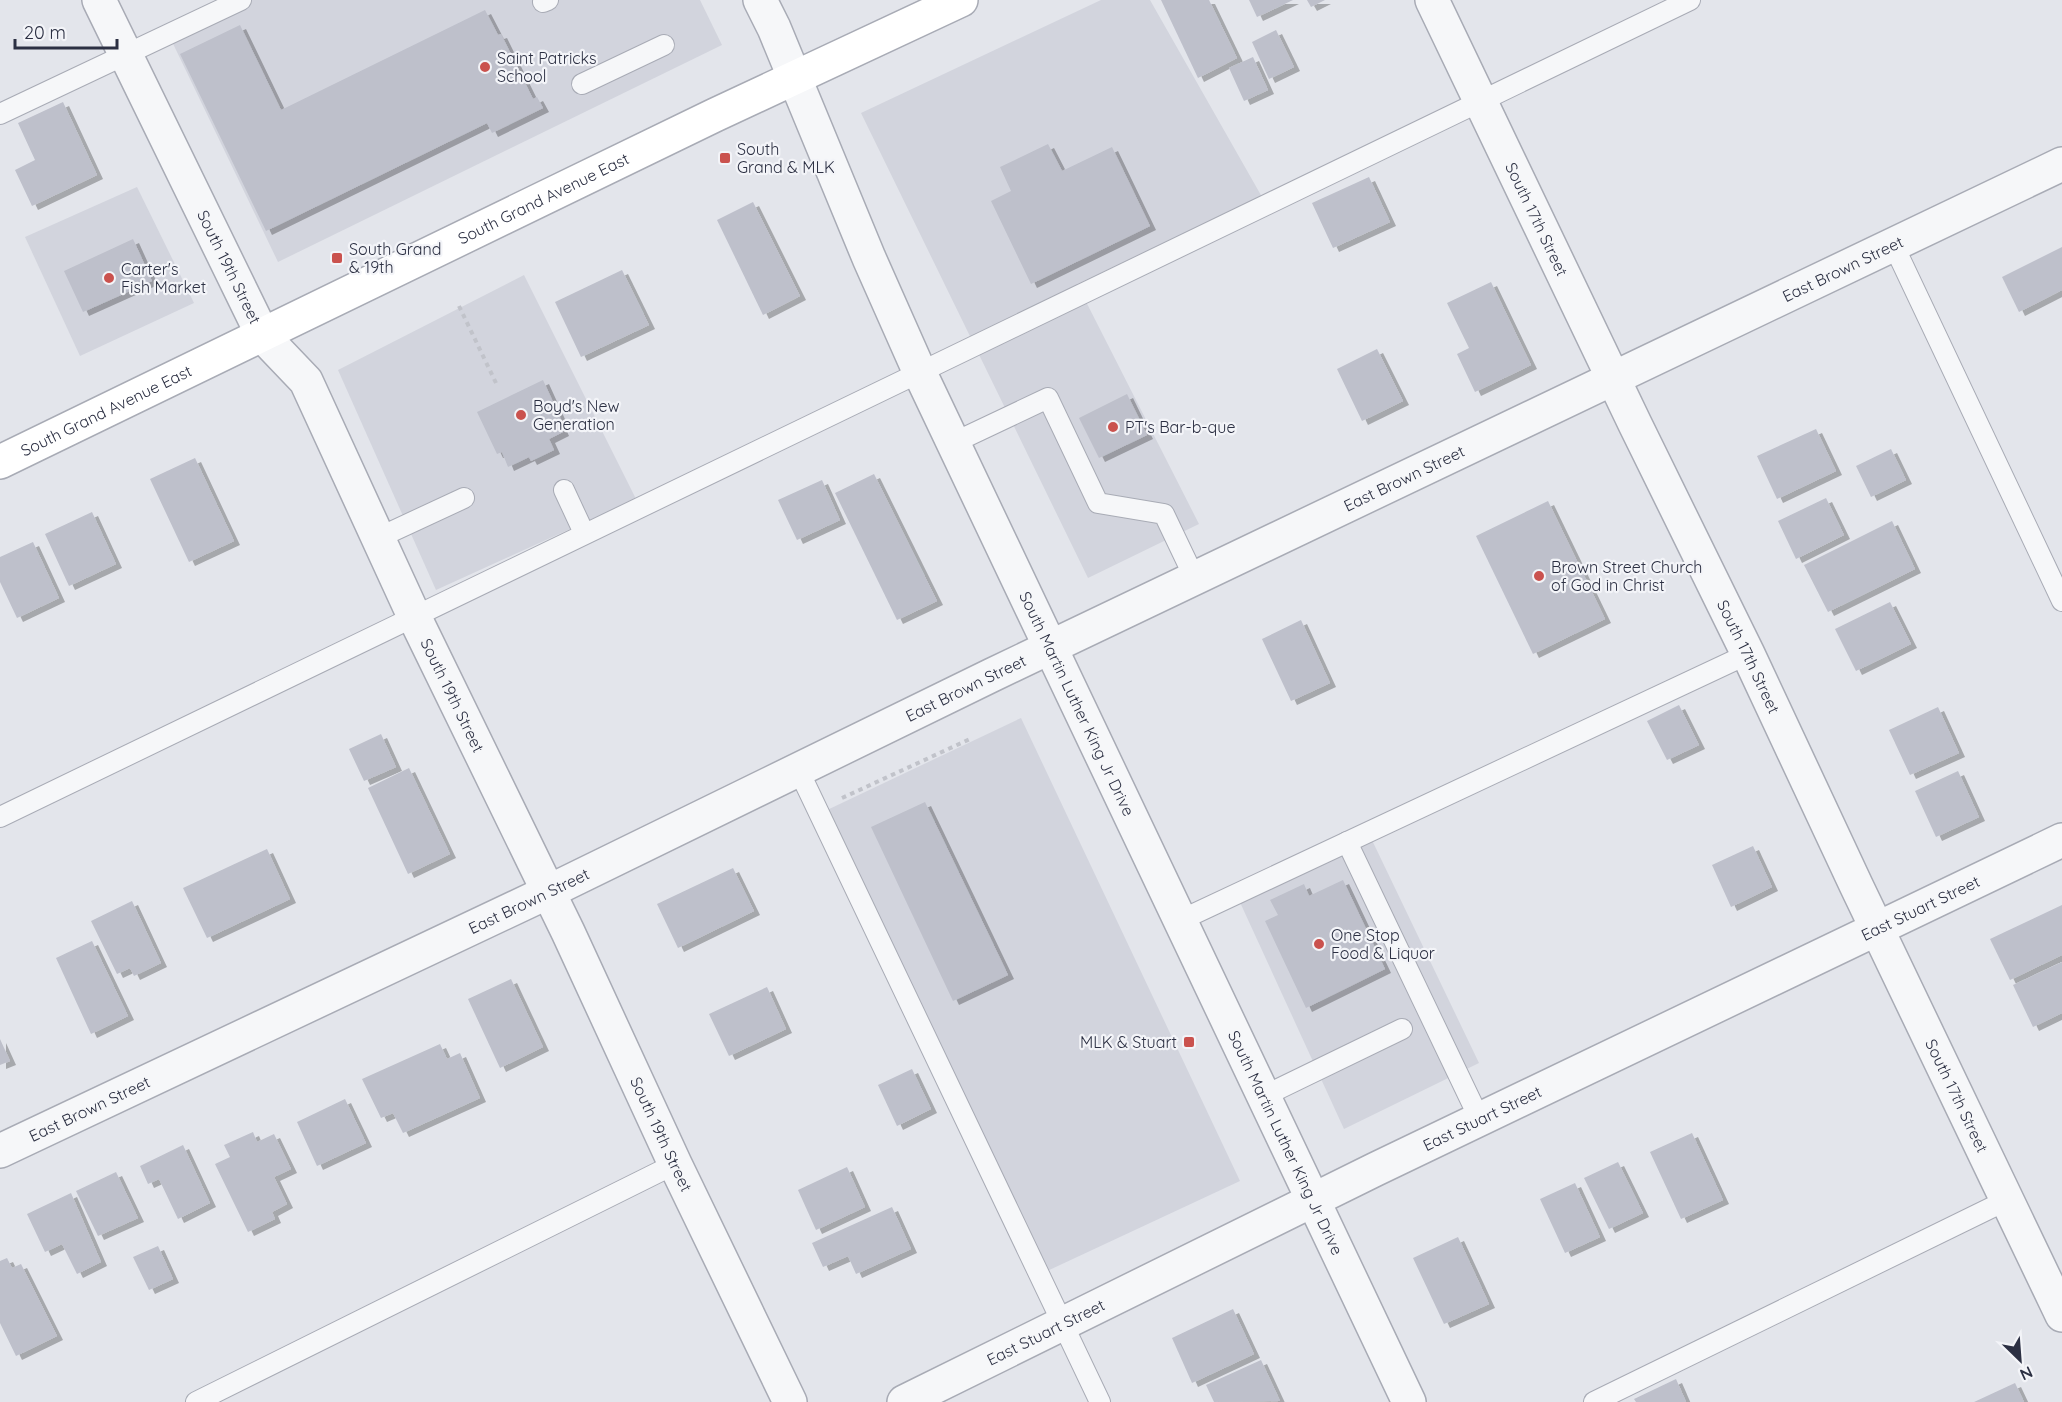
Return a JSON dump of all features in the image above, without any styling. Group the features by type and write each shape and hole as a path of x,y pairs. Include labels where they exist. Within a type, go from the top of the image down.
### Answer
{"main road":[{"name":"South Grand Avenue East","path":"0,462 961,0"}],"street":[{"name":"South 19th Street","path":"99,0 263,336 306,381 413,615 548,892 675,1164 790,1402"},
{"name":"South Martin Luther King Jr Drive","path":"760,0 774,28 793,79 920,373 1409,1402"},
{"name":"South 17th Street","path":"1432,0 1748,654 2062,1315"},
{"name":"East Brown Street","path":"0,1151 548,892 1049,648 2062,164"},
{"name":"East Stuart Street","path":"904,1402 1376,1169 2062,840"}],"lane":[{"path":"0,114 241,0"},
{"path":"0,817 413,615 1481,103 1690,0"},
{"path":"582,84 664,45"},
{"path":"1893,244 2062,601"},
{"path":"953,443 1047,398 1098,503 1164,514 1195,579"},
{"path":"564,490 584,533"},
{"path":"378,538 464,498"},
{"path":"1181,920 1748,654"},
{"path":"798,769 1100,1402"},
{"path":"1347,842 1480,1120"},
{"path":"1264,1096 1402,1029"},
{"path":"196,1402 675,1164"},
{"path":"1594,1402 2007,1200"}],"path":[{"path":"459,306 496,383"},
{"path":"817,810 970,739"}],"shaded area":[{"path":"221,0 700,0 722,45 278,262 165,27"},
{"path":"1101,0 1150,0 1262,197 1077,284 1199,524 1088,578 861,113"},
{"path":"137,187 194,303 80,356 25,237"},
{"path":"524,275 636,499 436,590 338,370"},
{"path":"1021,718 1240,1181 1045,1272 825,811"},
{"path":"1370,836 1479,1063 1344,1129 1238,898"}],"building":[{"path":"1161,0 1209,0 1237,58 1198,78"},
{"path":"1249,0 1293,0 1257,17"},
{"path":"1307,0 1325,0 1311,7"},
{"path":"485,10 498,35 501,34 533,99 537,97 543,108 492,133 487,123 266,231 180,54 240,25 281,110"},
{"path":"1276,30 1294,67 1269,79 1252,42"},
{"path":"1253,57 1268,90 1244,101 1229,68"},
{"path":"63,102 97,175 32,206 15,170 35,160 18,123"},
{"path":"1048,144 1062,171 1112,147 1150,226 1031,284 991,201 1011,191 1000,167"},
{"path":"1369,177 1390,222 1333,248 1312,203"},
{"path":"753,202 800,296 763,315 717,220"},
{"path":"133,239 152,281 83,312 64,271"},
{"path":"2062,247 2062,290 2019,312 2002,277"},
{"path":"622,270 649,325 581,357 555,302"},
{"path":"1491,282 1531,365 1475,392 1457,354 1469,348 1447,303"},
{"path":"1377,349 1403,401 1362,421 1337,369"},
{"path":"543,380 563,424 560,425 563,432 549,439 554,450 531,461 529,457 508,467 502,452 497,454 477,412"},
{"path":"1127,394 1147,435 1099,458 1079,418"},
{"path":"1816,429 1836,471 1777,499 1757,456"},
{"path":"1891,449 1906,480 1871,497 1856,466"},
{"path":"195,458 234,541 189,562 150,479"},
{"path":"874,474 937,601 897,620 835,493"},
{"path":"822,480 840,520 797,540 778,500"},
{"path":"1826,498 1844,535 1796,559 1778,521"},
{"path":"1548,501 1605,619 1533,654 1476,536"},
{"path":"92,512 116,564 69,586 45,534"},
{"path":"1892,521 1915,569 1828,612 1804,565"},
{"path":"33,542 59,598 17,618 0,582 0,557"},
{"path":"1890,602 1911,644 1856,671 1835,629"},
{"path":"1301,620 1330,683 1291,701 1262,639"},
{"path":"1679,705 1699,745 1667,760 1647,721"},
{"path":"1938,707 1959,753 1910,775 1889,730"},
{"path":"381,734 396,767 364,781 349,749"},
{"path":"409,768 450,854 408,874 368,788"},
{"path":"1958,771 1979,817 1936,837 1915,791"},
{"path":"925,802 1008,975 953,1001 871,827"},
{"path":"1753,846 1772,887 1731,907 1712,865"},
{"path":"267,849 290,899 207,938 183,888"},
{"path":"733,868 754,911 678,948 657,904"},
{"path":"1343,880 1385,969 1306,1008 1265,921 1278,915 1270,900 1304,884 1309,896"},
{"path":"132,901 161,963 134,976 130,968 117,974 91,921"},
{"path":"2062,905 2062,955 2010,980 1990,939"},
{"path":"92,941 128,1016 91,1034 56,958"},
{"path":"2062,962 2062,1013 2033,1027 2013,985"},
{"path":"511,979 543,1047 500,1068 468,999"},
{"path":"767,987 786,1029 729,1056 709,1014"},
{"path":"0,1039 10,1061 0,1065"},
{"path":"440,1044 447,1059 460,1053 480,1098 403,1133 393,1113 381,1118 362,1079"},
{"path":"912,1069 931,1109 897,1126 878,1085"},
{"path":"345,1099 366,1143 317,1166 297,1122"},
{"path":"253,1132 257,1142 274,1134 291,1169 274,1177 287,1204 272,1212 275,1219 248,1232 215,1164 230,1157 224,1145"},
{"path":"1692,1133 1723,1200 1681,1219 1650,1152"},
{"path":"183,1145 210,1203 178,1219 159,1179 148,1184 140,1166"},
{"path":"1618,1162 1643,1213 1609,1229 1584,1178"},
{"path":"847,1167 865,1207 816,1230 798,1190"},
{"path":"116,1172 138,1218 98,1236 76,1191"},
{"path":"1575,1183 1600,1237 1565,1253 1540,1199"},
{"path":"71,1193 101,1262 77,1274 62,1244 45,1252 27,1214"},
{"path":"892,1207 911,1249 856,1274 848,1256 823,1267 812,1243"},
{"path":"1458,1237 1489,1304 1444,1324 1413,1258"},
{"path":"158,1246 173,1279 149,1290 133,1257"},
{"path":"7,1258 12,1268 21,1264 57,1336 16,1356 0,1323 0,1261"},
{"path":"1233,1309 1254,1354 1192,1383 1172,1338"},
{"path":"1261,1360 1280,1401 1214,1402 1206,1385"},
{"path":"1676,1379 1686,1402 1636,1402 1634,1399"},
{"path":"2015,1383 2024,1402 1974,1402"}],"place":[{"name":"Saint Patricks School","path":"485,67"},
{"name":"South Grand & MLK","path":"725,158"},
{"name":"South Grand & 19th","path":"337,258"},
{"name":"Carter's Fish Market","path":"109,278"},
{"name":"Boyd's New Generation","path":"521,415"},
{"name":"PT's Bar-b-que","path":"1113,427"},
{"name":"Brown Street Church of God in Christ","path":"1539,576"},
{"name":"One Stop Food & Liquor","path":"1319,944"},
{"name":"MLK & Stuart","path":"1189,1042"}]}
